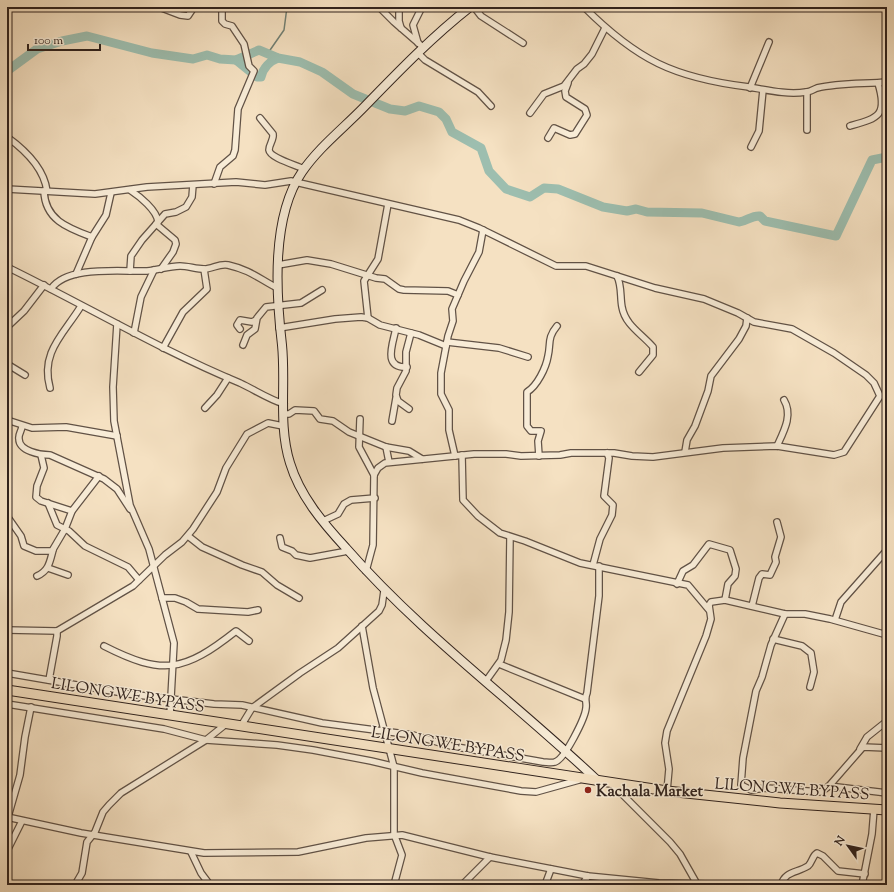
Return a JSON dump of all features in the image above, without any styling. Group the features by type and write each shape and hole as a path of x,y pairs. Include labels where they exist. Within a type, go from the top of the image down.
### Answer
{"main road":[{"name":"LILONGWE BYPASS","path":"7,690 599,782 780,803 887,810"}],"street":[{"path":"159,7 180,15 188,16 194,7"},
{"path":"214,184 220,168 233,156 235,150 238,110 254,71 249,66 244,44 232,26 225,24 222,21 222,7"},
{"path":"379,7 420,49"},
{"path":"399,7 399,21 401,28"},
{"path":"422,7 413,25 425,60 478,92 491,106"},
{"path":"470,7 420,49 324,146 304,169 296,182 284,217 278,265 277,288 279,328 284,371 283,426 287,454 295,478 306,498 348,551 384,591 566,750 599,782"},
{"path":"474,7 482,16 523,43"},
{"path":"584,7 605,28 636,52 670,70 725,85 763,90 807,92 818,88 887,82"},
{"path":"530,113 544,94 558,90 568,82 575,72 584,64 592,54 605,28"},
{"path":"750,88 769,42"},
{"path":"548,138 554,128 570,135 575,134 587,115 585,109 566,97 565,91 568,82"},
{"path":"850,126 871,120 879,115 881,97 878,83"},
{"path":"752,147 759,131 763,90"},
{"path":"807,92 807,130"},
{"path":"260,118 273,134 269,150 271,154 280,161 289,162 304,169"},
{"path":"7,137 31,157 46,182 45,191 48,210 57,221 92,237"},
{"path":"7,189 112,193 130,190 241,182 265,185 280,182 296,182 459,220 483,230 556,266 586,266 678,295 704,299 769,326 792,329 826,347 870,379 877,387 880,396 887,400"},
{"path":"130,271 131,256 157,223 168,213 176,212 186,207 192,197 193,185"},
{"path":"130,190 147,203 156,216 157,223 174,240 176,244 173,252 161,268"},
{"path":"76,274 92,237 106,215 112,193"},
{"path":"368,318 364,281 380,254 388,204"},
{"path":"455,456 448,430 449,410 442,394 441,373 446,344 453,321 452,309 479,252 483,230"},
{"path":"278,265 307,260 338,266 385,279 399,289 448,291 458,295"},
{"path":"51,289 58,280 76,274 154,270 179,266 204,269 223,264 251,271 277,288"},
{"path":"7,266 163,348 271,400 284,404"},
{"path":"163,348 183,312 207,289 204,269"},
{"path":"134,333 141,297 154,270"},
{"path":"617,276 620,281 622,307 631,326 653,347 653,355 639,372"},
{"path":"7,327 24,311 44,285"},
{"path":"243,345 244,340 255,329 256,320 266,307 278,307 301,303 322,290"},
{"path":"50,388 48,378 49,354 81,306"},
{"path":"279,328 335,319 368,318 380,325 396,328 446,344 499,348 528,356"},
{"path":"685,452 687,440 695,426 708,391 710,376 740,339 746,326 747,318"},
{"path":"240,329 237,325 240,320 252,322 256,320"},
{"path":"117,324 112,397 117,436 130,505 154,565 174,643 174,666 170,716"},
{"path":"539,456 538,441 540,431 531,431 527,426 527,392 534,388 548,357 549,340 557,326"},
{"path":"396,328 390,359 399,367 407,367"},
{"path":"392,421 396,391 407,367 406,352 411,333"},
{"path":"7,364 25,375"},
{"path":"205,408 217,396 228,378"},
{"path":"374,475 378,468 389,462 462,455 506,454 539,456 571,453 607,453 647,457 723,448 777,446 834,455 844,452 880,396"},
{"path":"396,398 409,409"},
{"path":"777,446 788,423 788,407 784,400"},
{"path":"283,414 289,414 295,410 314,411 320,419 333,421 358,437 386,448 409,451 422,459"},
{"path":"360,419 358,437 360,449 374,475 375,498 373,545 366,572"},
{"path":"7,420 22,426 47,429 66,427 117,436"},
{"path":"7,630 56,632 102,606 139,580 188,536 211,502 226,468 245,437 251,431 268,423 283,426"},
{"path":"22,426 18,437 21,446 41,455 50,455 99,476 117,489 134,515"},
{"path":"386,448 389,462"},
{"path":"7,673 111,691 214,704 242,705 322,723 413,735 451,746 542,762 555,762 566,750 582,721 586,708 585,699 588,687 599,596 596,566 600,540 612,515 613,504 604,496 609,458 607,453"},
{"path":"41,455 44,468 37,486 36,497 41,501 72,511"},
{"path":"462,455 463,500 478,516 496,530 574,562 690,587 709,610"},
{"path":"37,576 44,573 48,568 54,550 72,511 99,476"},
{"path":"323,521 338,514 344,504 351,500 375,498"},
{"path":"48,503 55,523 74,534 85,546 128,567 139,580"},
{"path":"7,516 21,536 24,546 36,551 50,552 54,550"},
{"path":"752,606 762,574 770,575 776,562 775,556 781,533 777,522"},
{"path":"188,536 202,547 242,565 262,572 277,585 299,598"},
{"path":"486,681 499,664 504,649 509,612 510,537"},
{"path":"280,538 282,547 306,558 348,551"},
{"path":"677,584 683,572 693,565 709,544 730,550 736,569 735,576 728,584 725,600"},
{"path":"835,620 841,602 887,550"},
{"path":"48,568 68,575"},
{"path":"241,726 252,708 300,673 338,648 379,611 382,605 384,591"},
{"path":"162,598 175,598 198,609 248,612 258,610"},
{"path":"667,791 669,769 665,743 667,732 706,636 711,620 709,605 711,602 725,600 785,614 805,614 835,620 887,635"},
{"path":"785,614 773,639 753,703 741,785 751,790 766,788 821,792 829,786 863,747 887,748"},
{"path":"362,626 373,688 394,767 394,834 402,855 395,884"},
{"path":"104,646 130,659 159,666 174,666 194,658 220,644 236,631 249,641"},
{"path":"49,680 57,636 56,632"},
{"path":"773,639 802,646 811,653 814,672 810,687"},
{"path":"499,664 585,699"},
{"path":"7,704 164,729 206,740 277,745 313,750 481,784 536,792 581,779"},
{"path":"31,707 20,775 8,817 191,852 298,852 394,834 410,836 490,857 588,876 673,884 752,885"},
{"path":"859,751 867,736 887,721"},
{"path":"75,885 82,873 87,842 93,834 103,812 121,792 206,740 226,724"},
{"path":"611,783 680,854 696,884"},
{"path":"829,786 887,793"},
{"path":"862,885 872,834 874,809"},
{"path":"7,851 22,820"},
{"path":"191,852 201,873 210,885"},
{"path":"781,885 783,879 790,873 809,865 817,853 823,856 838,871 865,874"},
{"path":"462,885 490,857"},
{"path":"545,885 551,870"},
{"path":"582,885 588,876"}],"waterway":[{"path":"268,53 284,30 287,7"},
{"path":"7,71 37,49 62,41 87,36 152,53 193,59 207,55 220,59 236,60 259,50 278,58 300,62 322,72 353,94 390,109 405,111 419,106 439,112 446,119 452,132 481,148 489,171 506,189 530,197 544,188 558,189 603,207 627,211 636,209 647,212 702,213 739,222 754,216 760,216 765,221 836,236 872,160 887,157"},
{"path":"236,60 257,77 261,77 267,65 278,58"}],"place":[{"name":"Kachala Market","path":"588,790"}]}
